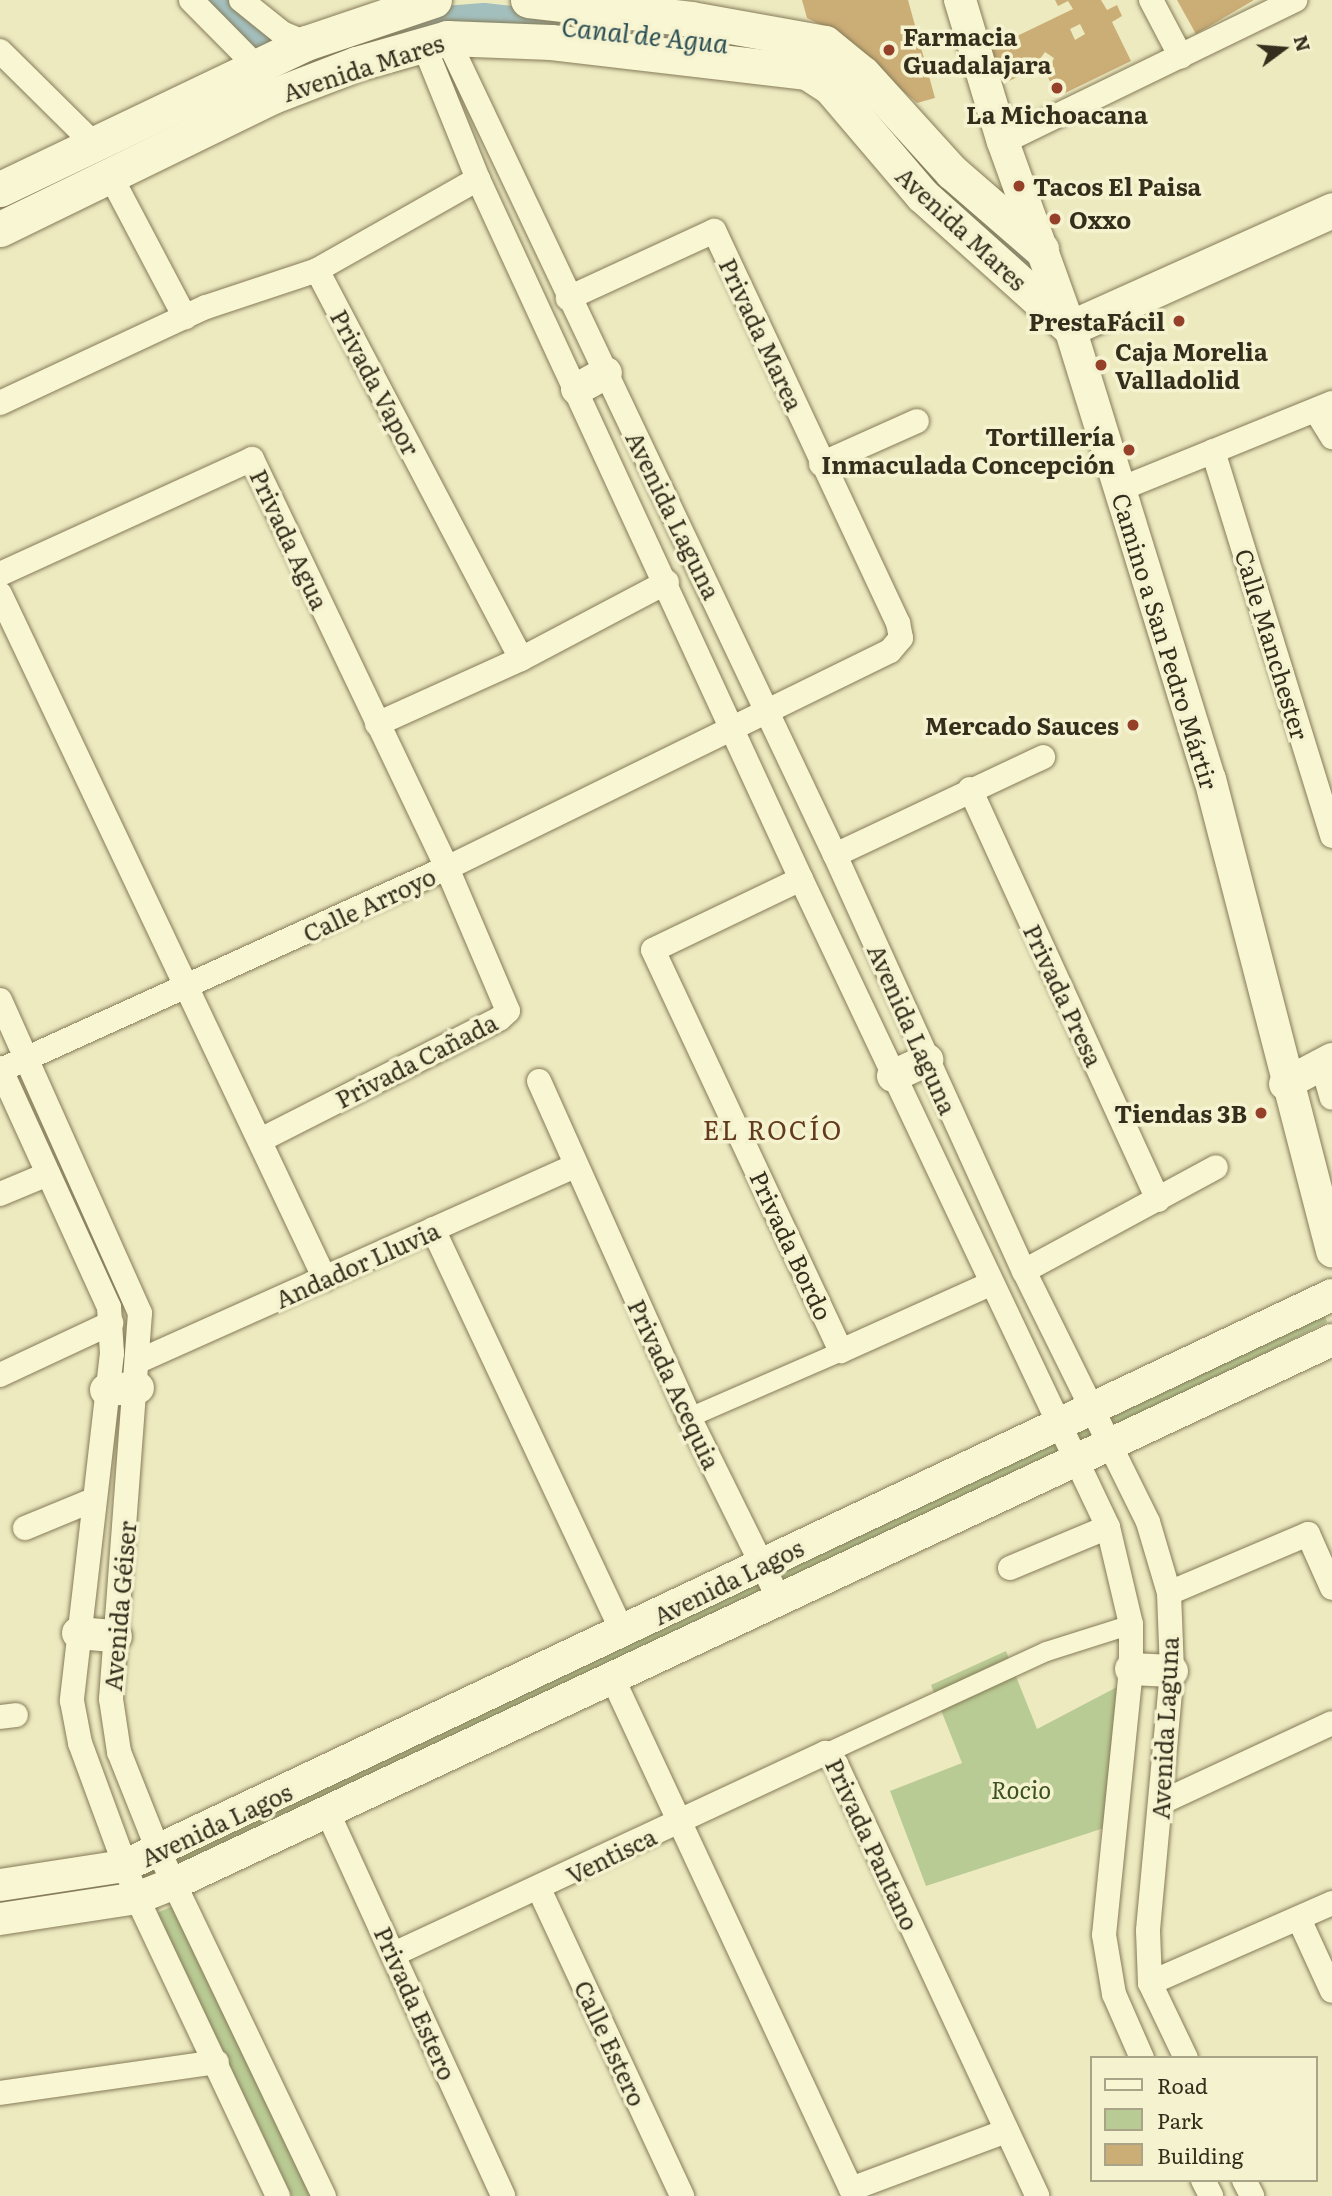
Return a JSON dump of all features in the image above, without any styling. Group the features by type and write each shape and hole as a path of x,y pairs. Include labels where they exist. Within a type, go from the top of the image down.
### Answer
{"main road":[{"name":"Avenida Mares","path":"0,189 306,43 434,0"},
{"name":"Avenida Mares","path":"528,0 691,19 825,43 863,74 952,172 1041,249"},
{"name":"Avenida Mares","path":"0,229 273,96 435,41 551,42 807,72 830,88 922,195 1070,328"},
{"path":"1070,328 1332,211"}],"street":[{"path":"191,0 257,67"},
{"path":"241,0 282,33 306,43"},
{"name":"Camino a San Pedro Mártir","path":"960,0 1003,142 1070,328 1210,779 1285,1084 1332,1251"},
{"path":"1151,0 1181,57"},
{"path":"1003,142 1295,0"},
{"name":"Avenida Laguna","path":"435,41 478,179 990,1284 1062,1424 1108,1527 1130,1624 1131,1669 1104,1935 1114,1994 1141,2056"},
{"name":"Avenida Laguna","path":"435,41 606,373 835,855 1024,1271 1148,1522 1169,1593 1172,1671 1162,1802 1147,1931 1150,1983 1185,2056"},
{"path":"0,51 93,143"},
{"path":"110,175 185,317"},
{"path":"0,403 185,317 317,270 478,179"},
{"name":"Privada Marea","path":"568,298 714,231 821,464 898,623 901,639 890,651 731,726"},
{"name":"Privada Vapor","path":"317,270 521,659"},
{"path":"577,389 606,373"},
{"path":"1120,489 1324,407 1332,438"},
{"path":"821,464 917,421"},
{"name":"Calle Manchester","path":"1213,451 1332,836"},
{"name":"Privada Agua","path":"0,574 253,459 447,868"},
{"path":"377,724 521,659 667,582"},
{"path":"0,594 325,1279"},
{"name":"Calle Arroyo","path":"0,1069 186,988 447,868 731,726"},
{"path":"835,855 970,789 1044,757"},
{"name":"Privada Presa","path":"970,789 1158,1200"},
{"name":"Privada Cañada","path":"260,1140 499,1019 508,1011 447,868"},
{"name":"Privada Bordo","path":"801,878 653,950 841,1350 990,1284"},
{"name":"Avenida Géiser","path":"0,1000 141,1312 111,1699 119,1752 158,1850 324,2196"},
{"path":"893,1076 927,1060"},
{"path":"1285,1084 1327,1061 1332,1098"},
{"name":"Avenida Géiser","path":"0,1069 109,1307 111,1323 72,1701 78,1732 137,1898 217,2062 278,2196"},
{"name":"Privada Acequia","path":"539,1082 574,1166 689,1417 779,1599"},
{"name":"Andador Lluvia","path":"138,1374 325,1279 574,1166"},
{"path":"1024,1271 1216,1167"},
{"path":"0,1194 48,1174"},
{"path":"433,1229 623,1632"},
{"name":"Avenida Lagos","path":"0,1885 124,1866 477,1703 760,1565 1332,1295"},
{"path":"0,1375 111,1323"},
{"name":"Avenida Lagos","path":"0,1919 137,1898 175,1883 1332,1340"},
{"path":"689,1417 841,1350"},
{"path":"106,1390 138,1374"},
{"path":"25,1528 93,1500"},
{"path":"1010,1568 1108,1527"},
{"path":"1169,1593 1308,1534 1332,1588"},
{"name":"Privada Pantano","path":"1037,2196 836,1764 825,1753 1046,1651 1130,1624"},
{"path":"78,1633 116,1636"},
{"path":"1131,1669 1172,1671"},
{"path":"612,1677 851,2189 1006,2131"},
{"path":"477,1703 493,1734"},
{"path":"1162,1802 1332,1723"},
{"name":"Ventisca","path":"394,1954 539,1889 825,1753"},
{"name":"Privada Estero","path":"327,1811 503,2196"},
{"name":"Calle Estero","path":"539,1889 682,2196"},
{"path":"1150,1983 1332,1903"},
{"path":"1299,1919 1332,1991"},
{"path":"0,2093 217,2062"}],"green space":[{"path":"1323,1312 1327,1322 1046,1464 225,1859 0,1916 0,1885 124,1866"},
{"name":"Rocio","path":"1006,1651 1037,1729 1119,1686 1104,1828 926,1886 890,1791 962,1763 931,1685"},
{"path":"175,1905 311,2196 292,2196 157,1913"}],"building":[{"name":"Farmacia Guadalajara","path":"802,0 908,0 935,98 917,103 831,30 807,18"},
{"path":"1055,0 1101,0 1107,10 1117,5 1122,16 1112,22 1131,61 1057,97 1047,75 1054,58 1045,52 1032,70 990,90 980,54 1073,9 1068,1 1058,6","holes":["1080,24 1085,34 1075,40 1070,29"]},
{"path":"1177,0 1254,0 1196,34"}],"waterway":[{"name":"Canal de Agua","path":"216,0 258,41 289,61 314,59 432,21 484,17 751,45"},
{"name":"Canal de Agua","path":"891,129 961,206 1020,253"}],"place":[{"name":"Farmacia Guadalajara","path":"889,50"},
{"name":"La Michoacana","path":"1057,88"},
{"name":"Tacos El Paisa","path":"1019,186"},
{"name":"Oxxo","path":"1055,219"},
{"name":"PrestaFácil","path":"1179,321"},
{"name":"Caja Morelia Valladolid","path":"1101,365"},
{"name":"Tortillería Inmaculada Concepción","path":"1129,450"},
{"name":"Mercado Sauces","path":"1133,725"},
{"name":"Tiendas 3B","path":"1261,1113"}],"district":[{"name":"EL ROCÍO","path":"773,1129"}]}
